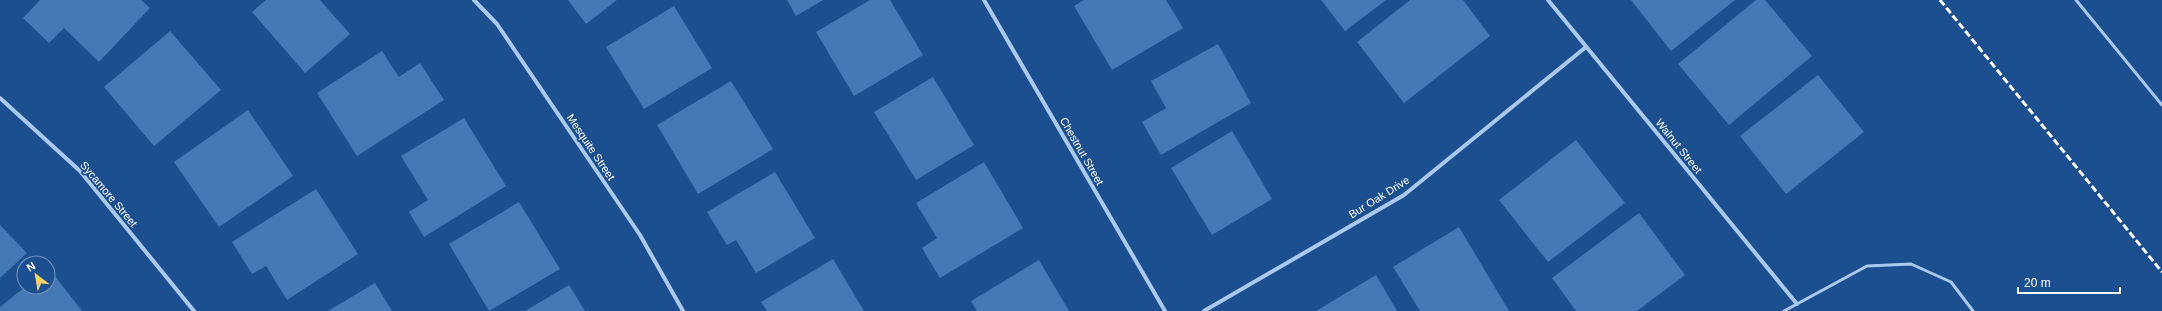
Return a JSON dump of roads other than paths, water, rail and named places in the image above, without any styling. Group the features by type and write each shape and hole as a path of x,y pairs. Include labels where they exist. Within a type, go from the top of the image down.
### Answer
{"street":[{"name":"Mesquite Street","path":"474,0 496,24 640,235 683,311"},
{"name":"Chestnut Street","path":"984,0 1165,311"},
{"name":"Walnut Street","path":"1548,0 1797,304"},
{"name":"Bur Oak Drive","path":"1204,311 1404,195 1586,47"},
{"name":"Sycamore Street","path":"0,98 80,171 194,311"}],"lane":[{"path":"2076,0 2162,105"},
{"path":"1784,311 1867,266 1911,264 1951,282 1973,311"}],"railway":[{"path":"1940,0 2162,272"}]}
